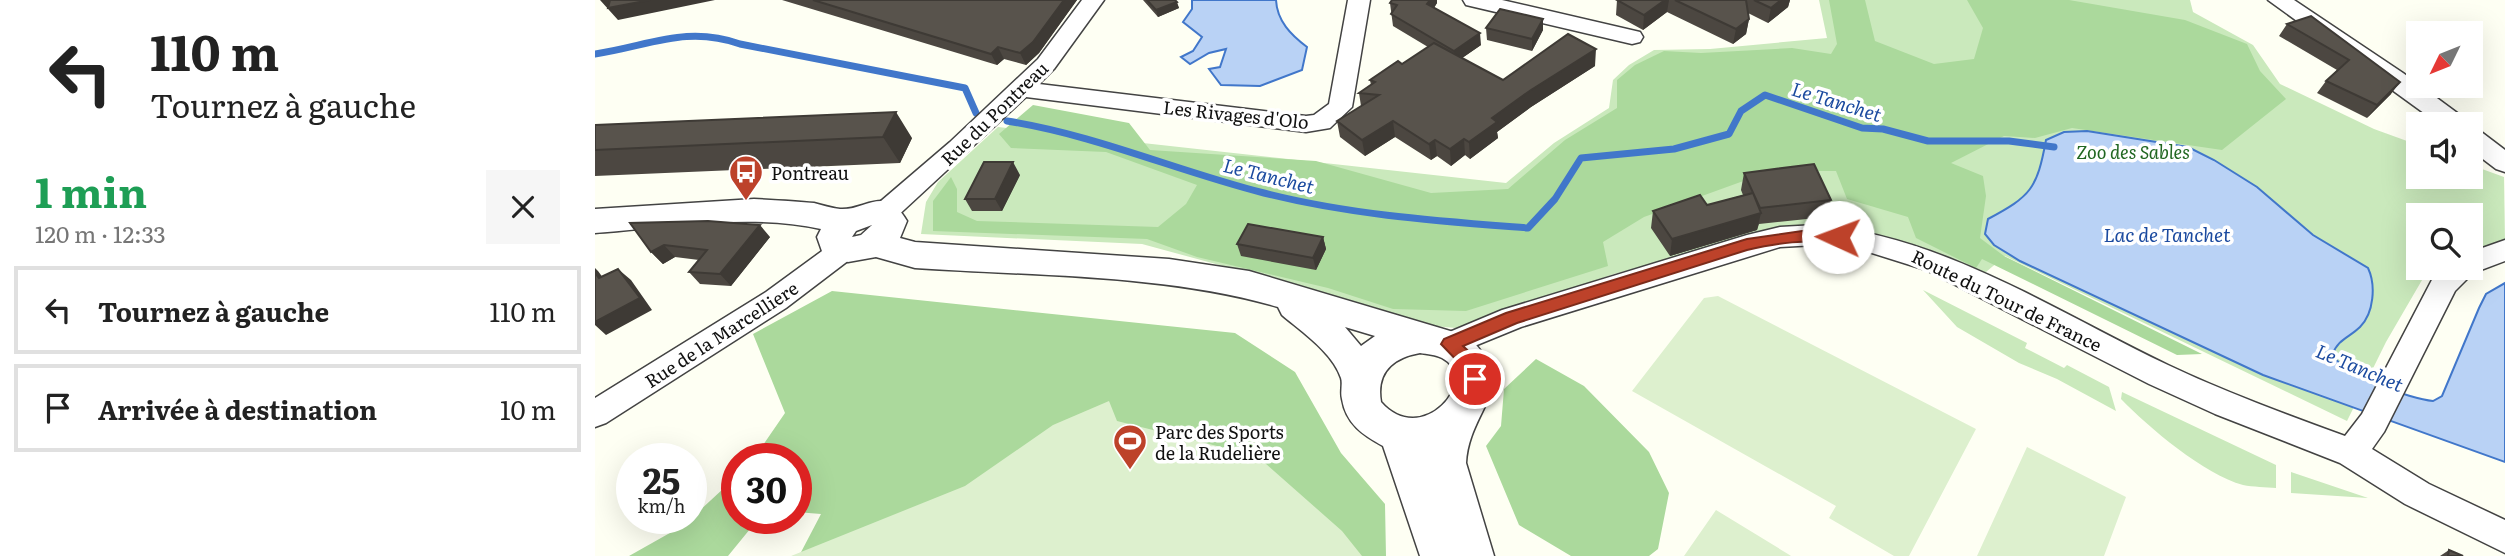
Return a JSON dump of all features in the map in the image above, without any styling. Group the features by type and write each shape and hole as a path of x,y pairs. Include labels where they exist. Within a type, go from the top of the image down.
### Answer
{"street":[{"name":"Rue du Pontreau","path":"880,228 1053,55 1093,0"},
{"name":"Les Rivages d'Olo","path":"1020,89 1305,124 1321,122 1340,107 1359,0"},
{"path":"1474,0 1531,7 1632,37"},
{"path":"2279,0 2395,78 2439,112"},
{"path":"2483,146 2505,163"},
{"path":"595,221 769,212 807,214 844,236 859,215 880,228 897,252 1168,272 1249,285 1287,299 1374,321 1435,341 1471,364 1475,379 1470,405 1460,417 1447,447 1445,463 1473,556"},
{"name":"Route du Tour de France","path":"1435,341 1747,244 1816,235 1860,239 1936,263 2171,380 2351,453 2417,494 2505,537"},
{"name":"Rue de la Marcelliere","path":"595,414 776,300 844,236"},
{"path":"2483,258 2505,250"},
{"path":"2351,453 2373,423 2447,280"},
{"path":"1287,299 1341,345 1361,377"},
{"path":"1435,341 1389,346 1369,363 1361,377 1360,399 1364,410 1379,425 1399,434 1429,433 1460,417"},
{"path":"1399,434 1441,556"}],"green space":[{"name":"Zoo des Sables","path":"1819,0 2190,0 2193,12 2253,45 2280,84 2374,129 2406,141 2406,189 2483,189 2483,169 2504,177 2505,242 2483,249 2483,203 2406,203 2406,280 2422,280 2386,342 2347,421 2005,256 1980,277 1932,256 1759,234 1614,274 1456,328 1410,324 1293,285 1142,244 921,234 926,202 938,182 998,127 1506,183 1554,143 1609,108 1613,80 1629,65 1654,50 1710,49 1827,38"},
{"path":"1829,0 1865,0 1875,41 1934,64 1974,59 1983,28 1967,0 2069,0 2185,20 2247,44 2260,71 2286,99 2222,150 2072,128 2035,138 2004,136 1951,163 1983,176 1986,196 1980,238 2004,256 2202,354 2177,355 1982,259 1976,268 1916,238 1908,217 1847,199 1836,171 1771,171 1644,217 1603,242 1608,266 1466,311 1393,309 1328,288 1197,257 1147,239 933,231 933,201 951,177 957,189 957,212 977,221 1158,227 1186,204 1197,185 1106,152 1011,148 999,134 1033,105 1129,123 1150,150 1316,161 1431,193 1508,189 1565,140 1617,108 1617,80 1635,65 1664,51 1701,53 1792,48 1831,54 1837,44"},
{"path":"1923,290 2027,343 2025,348 2064,368 2067,365 2109,387 2116,411 2057,379 2019,363 1957,327"},
{"path":"832,291 1235,333 1295,372 1341,453 1385,504 1386,556 799,556 821,514 812,513 812,443 764,443 785,413 753,334"},
{"path":"1718,296 1976,429 1909,556 1894,556 1829,518 1836,506 1632,391 1704,298"},
{"path":"1536,359 1584,386 1649,452 1669,493 1658,549 1649,556 1571,556 1519,525 1486,446 1501,426 1504,389"},
{"path":"2122,392 2276,465 2276,488 2243,485 2228,480 2195,461 2132,410 2121,399"},
{"name":"Parc des Sports de la Rudelière","path":"1109,401 1117,421 1257,456 1342,531 1362,556 791,556 965,486 1053,425"},
{"path":"2027,447 2126,497 2104,556 1977,556"},
{"path":"2291,472 2368,498 2291,493"},
{"path":"721,491 721,534 746,534 728,556 629,556 668,534 707,534 707,504"},
{"path":"1716,510 1788,554 1791,556 1684,556"}],"water":[{"path":"1192,0 1276,0 1279,15 1286,27 1307,47 1302,70 1260,86 1221,85 1209,69 1220,67 1226,49 1209,53 1190,64 1181,57 1193,51 1202,37 1183,22 1192,9"},
{"name":"Lac de Tanchet","path":"2087,131 2188,147 2257,187 2313,235 2368,268 2373,290 2371,307 2365,321 2337,345 2333,354 2339,362 2362,378 2394,391 2433,401 2442,396 2486,294 2505,283 2505,462 2263,375 2020,261 1994,245 1985,234 1988,219 2014,204 2030,189 2039,170 2046,140 2064,132"}],"building":[{"path":"610,0 650,0 608,8"},
{"path":"813,0 1064,0 1033,42 1020,53 998,47 991,54"},
{"path":"1147,0 1175,0 1177,2 1156,10"},
{"path":"1392,0 1430,0 1427,4 1480,33 1454,51 1391,14 1397,5 1390,3"},
{"path":"1617,0 1665,0 1644,15"},
{"path":"1675,0 1746,0 1749,19 1736,29"},
{"path":"1754,0 1781,0 1771,8"},
{"path":"1500,9 1543,19 1532,39 1486,28"},
{"path":"2311,16 2400,82 2377,105 2326,81 2349,60 2287,24"},
{"path":"1568,34 1596,49 1492,118 1497,122 1469,142 1464,139 1450,149 1435,140 1429,144 1393,121 1362,140 1337,121 1379,95 1359,93 1375,82 1370,80 1398,61 1402,64 1434,43 1503,80"},
{"path":"896,112 883,137 595,150 595,125"},
{"path":"984,162 1013,162 995,199 965,199"},
{"path":"1814,164 1831,200 1760,208 1744,173"},
{"path":"1753,193 1761,213 1672,239 1653,211 1700,195 1707,205"},
{"path":"708,221 760,225 720,274 689,272 707,250 664,245 651,252 630,223"},
{"path":"1248,224 1323,237 1313,258 1237,244"},
{"path":"618,269 640,298 595,322 595,273 599,278"},
{"path":"2449,550 2463,556 2448,556"}],"waterway":[{"name":"Le Tanchet","path":"595,54 667,39 702,36 965,88 976,113"},
{"name":"Le Tanchet","path":"1007,121 1072,135 1296,201 1395,216 1528,228 1555,199 1581,158 1674,149 1729,134 1741,111 1765,95 1862,128 1883,129 1928,141 2009,141 2054,147"}],"place":[{"name":"Pontreau","path":"746,202"},
{"name":"Parc des Sports de la Rudelière","path":"1130,471"}],"route":[{"path":"1475,379 1471,364 1450,344 1512,318 1747,244 1780,237 1838,237"}]}
